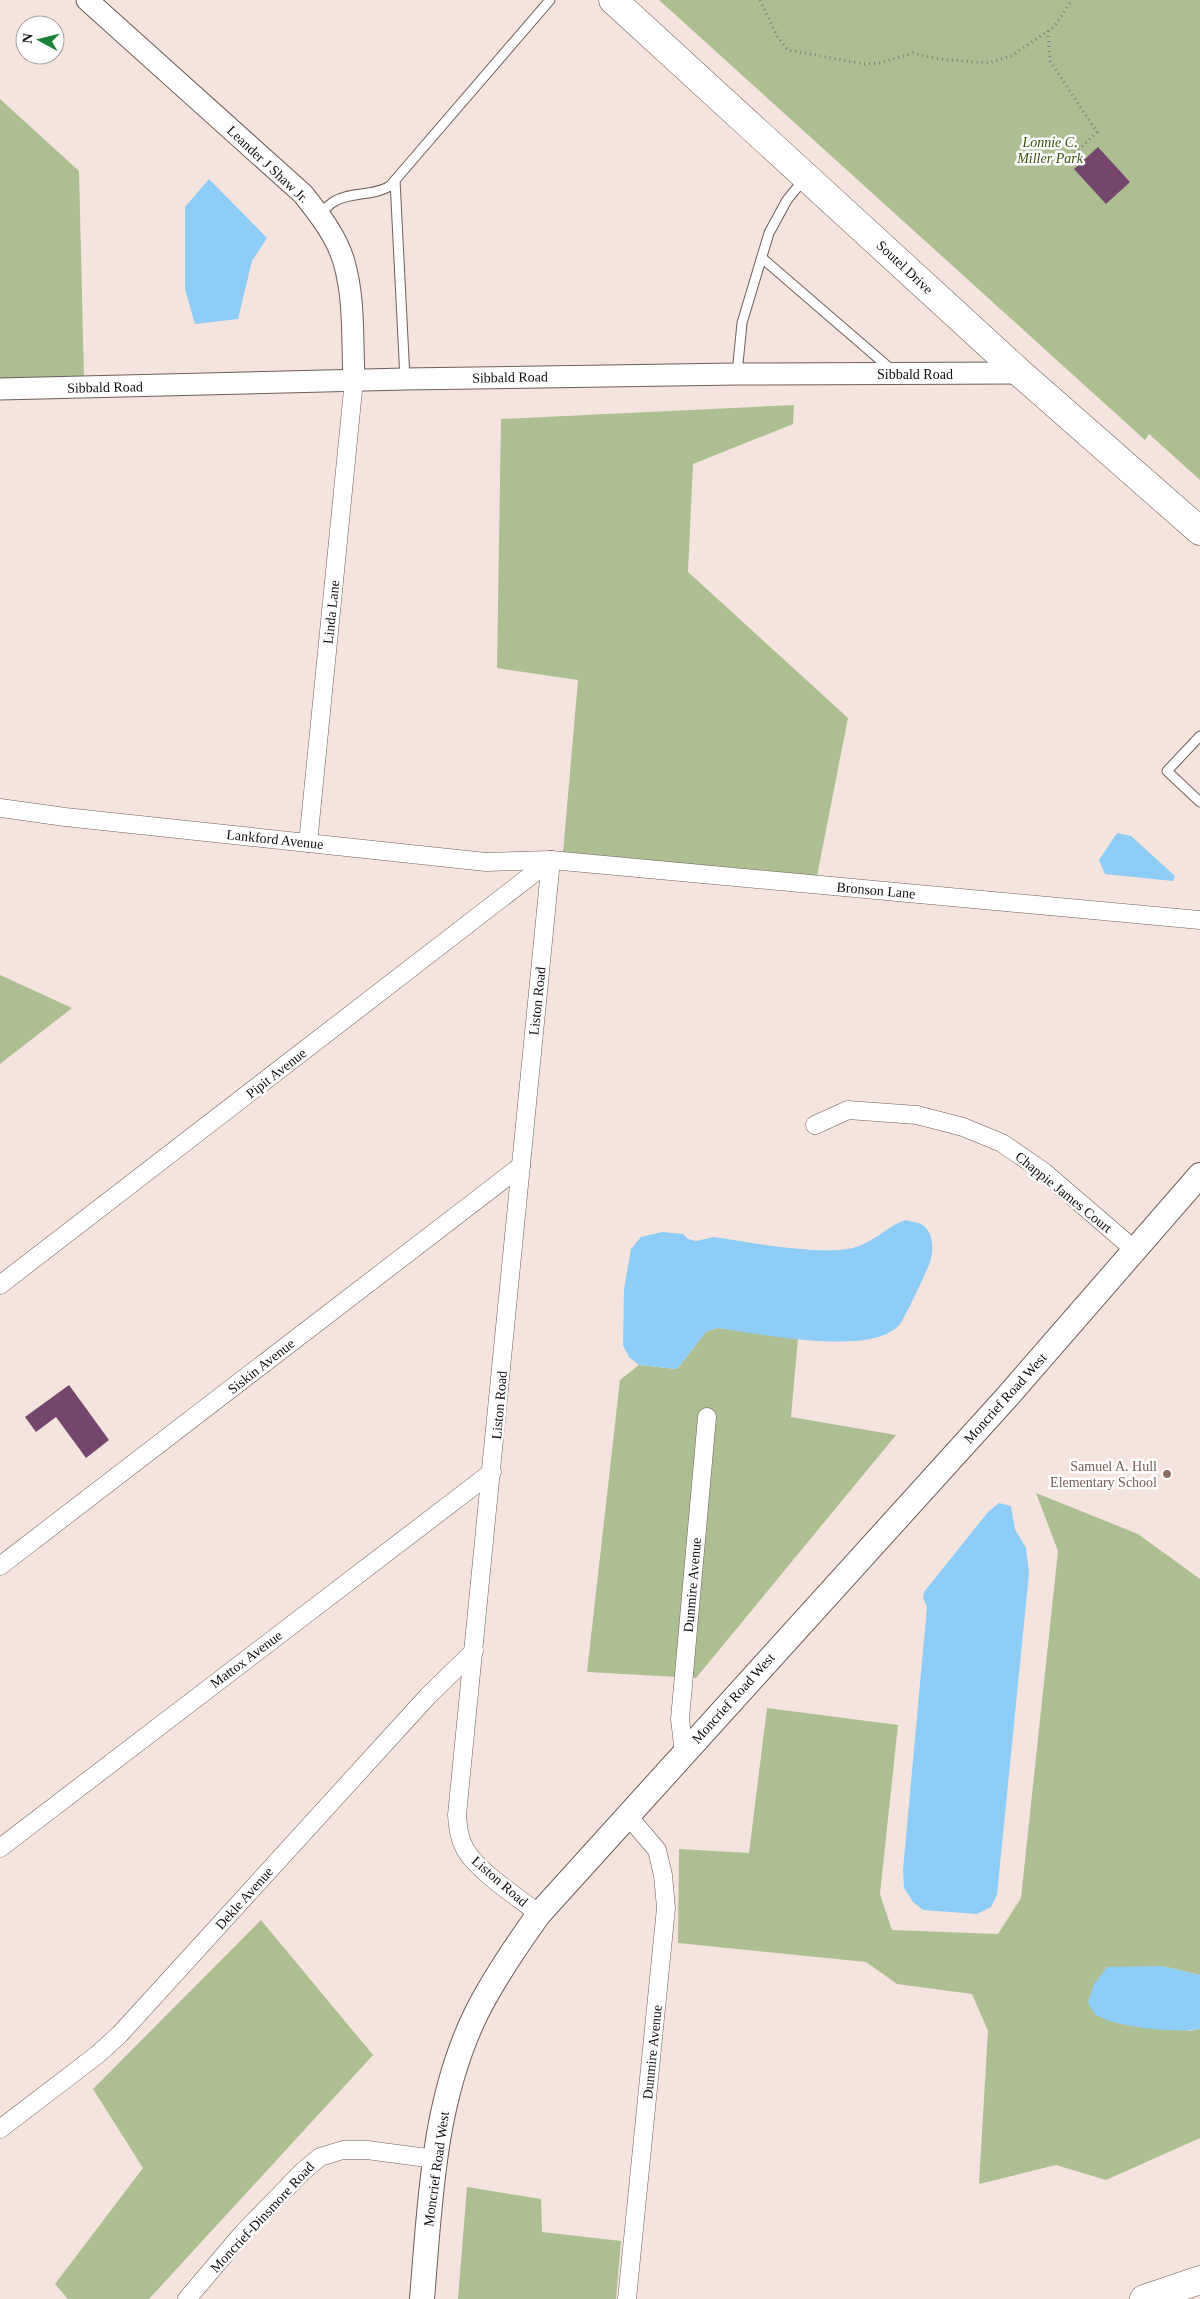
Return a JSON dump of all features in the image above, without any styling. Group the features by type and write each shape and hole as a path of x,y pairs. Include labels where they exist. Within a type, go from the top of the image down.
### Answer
{"main road":[{"name":"Soutel Drive","path":"613,0 1020,373 1200,531"},
{"name":"Moncrief Road West","path":"422,2299 435,2159 446,2101 458,2059 476,2014 501,1968 539,1914 1136,1251 1200,1176"},
{"path":"1144,2299 1200,2280"}],"street":[{"name":"Leander J Shaw Jr.","path":"86,0 303,194 320,215 344,261 352,308 354,380"},
{"name":"Sibbald Road","path":"0,389 405,379 737,374 1020,373"},
{"name":"Linda Lane","path":"308,843 354,380"},
{"name":"Lankford Avenue","path":"0,808 65,817 486,862 551,860"},
{"name":"Bronson Lane","path":"551,860 1200,920"},
{"name":"Liston Road","path":"539,1914 478,1865 466,1850 458,1832 457,1815 551,860"},
{"name":"Pipit Avenue","path":"0,1285 551,860"},
{"name":"Chappie James Court","path":"816,1125 848,1110 917,1115 962,1126 1002,1143 1044,1172 1136,1251"},
{"name":"Siskin Avenue","path":"0,1566 521,1166"},
{"name":"Dunmire Avenue","path":"684,1753 680,1719 707,1417"},
{"name":"Mattox Avenue","path":"0,1848 492,1472"},
{"name":"Dekle Avenue","path":"0,2129 97,2055 120,2034 428,1696 474,1651"},
{"name":"Dunmire Avenue","path":"627,2299 666,1908 663,1875 657,1850 628,1816"},
{"name":"Moncrief-Dinsmore Road","path":"187,2299 242,2234 320,2156 343,2150 367,2150 435,2159"}],"lane":[{"path":"320,215 333,201 358,194 374,194 390,186 550,0"},
{"path":"737,374 742,324 769,233 786,200 806,176"},
{"path":"395,180 405,379"},
{"path":"762,258 897,374"},
{"path":"1200,736 1167,771 1200,802"}],"path":[{"path":"760,0 778,38 788,50 864,64 880,63 913,53 939,59 988,63 1011,56 1054,27 1072,0"},
{"path":"1048,31 1050,61 1097,132 1067,161"}],"green space":[{"name":"Lonnie C. Miller Park","path":"659,0 1200,0 1200,480 1149,434 1145,440"},
{"path":"0,99 79,171 84,378 0,380"},
{"path":"794,405 793,424 693,464 688,572 848,718 817,876 563,853 578,680 497,668 501,419"},
{"path":"0,975 72,1008 0,1064"},
{"path":"717,1328 798,1338 791,1417 896,1435 696,1678 587,1672 620,1380 639,1365 677,1369 706,1332"},
{"path":"1036,1493 1138,1534 1200,1579 1200,1975 1162,1966 1188,2031 1200,2029 1200,2138 1106,2180 1056,2165 979,2184 988,2031 972,1994 897,1984 866,1962 678,1943 679,1849 749,1853 767,1708 898,1725 880,1894 892,1930 998,1934 1021,1898 1058,1551"},
{"path":"261,1920 373,2055 149,2299 68,2299 55,2284 143,2168 93,2089"},
{"path":"467,2187 541,2199 542,2232 621,2241 616,2299 458,2299"}],"water":[{"path":"209,179 267,238 252,261 238,319 195,324 185,289 185,207"},
{"path":"1117,833 1131,836 1175,876 1173,881 1105,874 1099,860"},
{"path":"906,1220 921,1224 928,1231 932,1241 931,1257 921,1284 903,1320 886,1334 866,1340 841,1342 785,1338 717,1328 706,1332 677,1369 639,1365 629,1357 623,1345 624,1289 631,1249 641,1237 662,1232 683,1234 688,1239 696,1241 714,1237 809,1250 846,1249 859,1246"},
{"path":"999,1503 1011,1506 1015,1529 1026,1548 1029,1573 997,1895 991,1907 977,1914 923,1910 913,1902 904,1888 903,1870 927,1607 923,1598 924,1592 988,1512"},
{"path":"1162,1966 1200,1975 1200,2029 1163,2030 1132,2026 1106,2019 1096,2015 1093,2011 1088,2002 1093,1986 1107,1967"}],"building":[{"path":"1098,147 1130,182 1106,204 1074,169"},
{"path":"69,1385 109,1440 86,1458 56,1417 36,1432 25,1417"}],"place":[{"name":"Samuel A. Hull Elementary School","path":"1167,1474"}]}
